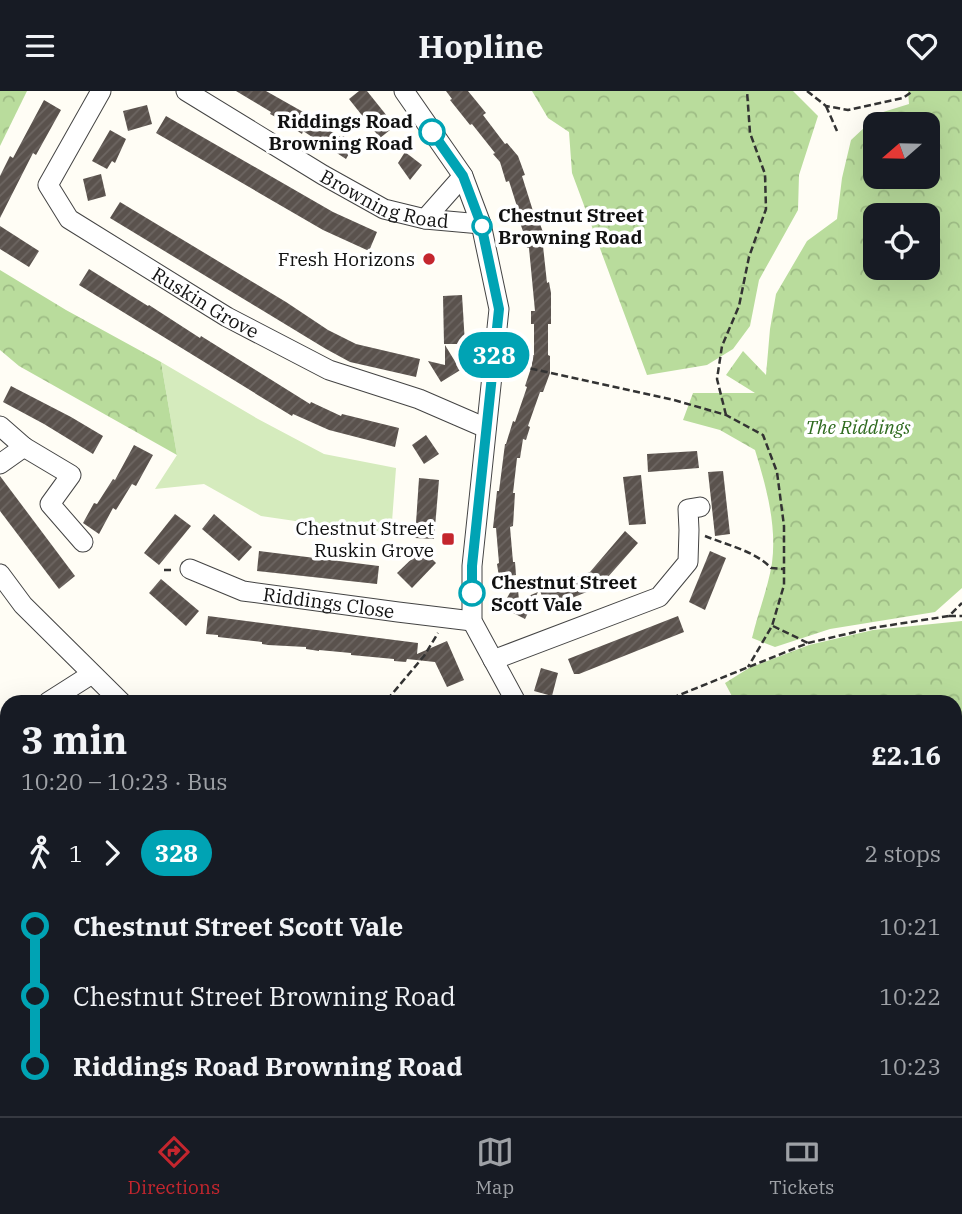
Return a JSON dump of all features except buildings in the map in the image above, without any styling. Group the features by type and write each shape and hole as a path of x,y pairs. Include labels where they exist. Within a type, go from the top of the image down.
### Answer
{"street":[{"name":"Ruskin Grove","path":"101,91 48,185 69,219 227,317 329,370 419,399 486,428"},
{"name":"Browning Road","path":"186,91 384,209 425,219 481,224"},
{"path":"404,91 463,176 481,224 499,309 472,566 472,621 512,695"},
{"path":"425,219 463,176"},
{"path":"0,426 24,447 77,479 50,504 83,542"},
{"path":"0,464 24,447"},
{"path":"493,660 659,597 688,562 687,508"},
{"name":"Riddings Close","path":"190,569 243,591 472,621"},
{"path":"0,574 23,605 114,695"},
{"path":"59,695 92,674"}],"path":[{"path":"726,415 718,379 722,346 739,306 749,257 766,209 765,174 750,133 747,91"},
{"path":"807,91 826,106 837,131"},
{"path":"826,106 848,110 903,98 912,91"},
{"path":"493,360 674,400 726,415 763,435 777,472 784,526 784,585 772,626 748,667"},
{"path":"689,530 755,556 771,568 784,569"},
{"path":"949,616 962,603"},
{"path":"679,695 808,643 872,628 962,616"},
{"path":"391,695 424,656 447,618"},
{"path":"772,626 808,643"}],"green space":[{"path":"0,91 27,91 0,146"},
{"path":"532,91 793,91 818,116 799,175 798,210 759,280 750,326 733,349 707,365 647,375 572,173 569,132 548,118"},
{"name":"The Riddings","path":"908,91 962,91 962,588 935,612 830,629 775,647 752,638 768,582 773,549 770,506 755,450 720,430 683,420 693,393 755,393 726,375 743,351 766,375 776,294 807,241 837,219 842,178 851,140 863,129 863,189 940,189 940,112 883,112 909,104"},
{"path":"0,270 161,362 177,455 19,366 0,350"},
{"path":"161,362 324,454 396,468 391,535 261,516 204,484 155,489 177,455"},
{"path":"962,621 962,695 731,695 725,683 749,668 809,645 873,630"}],"bus line":[{"name":"328","path":"432,132 463,176 481,224 499,309 472,566 472,593"}],"place":[{"name":"Riddings Road Browning Road","path":"432,132"},
{"name":"Chestnut Street Browning Road","path":"482,226"},
{"name":"Fresh Horizons","path":"429,259"},
{"name":"Chestnut Street Ruskin Grove","path":"448,539"},
{"name":"Chestnut Street Scott Vale","path":"472,593"}]}
